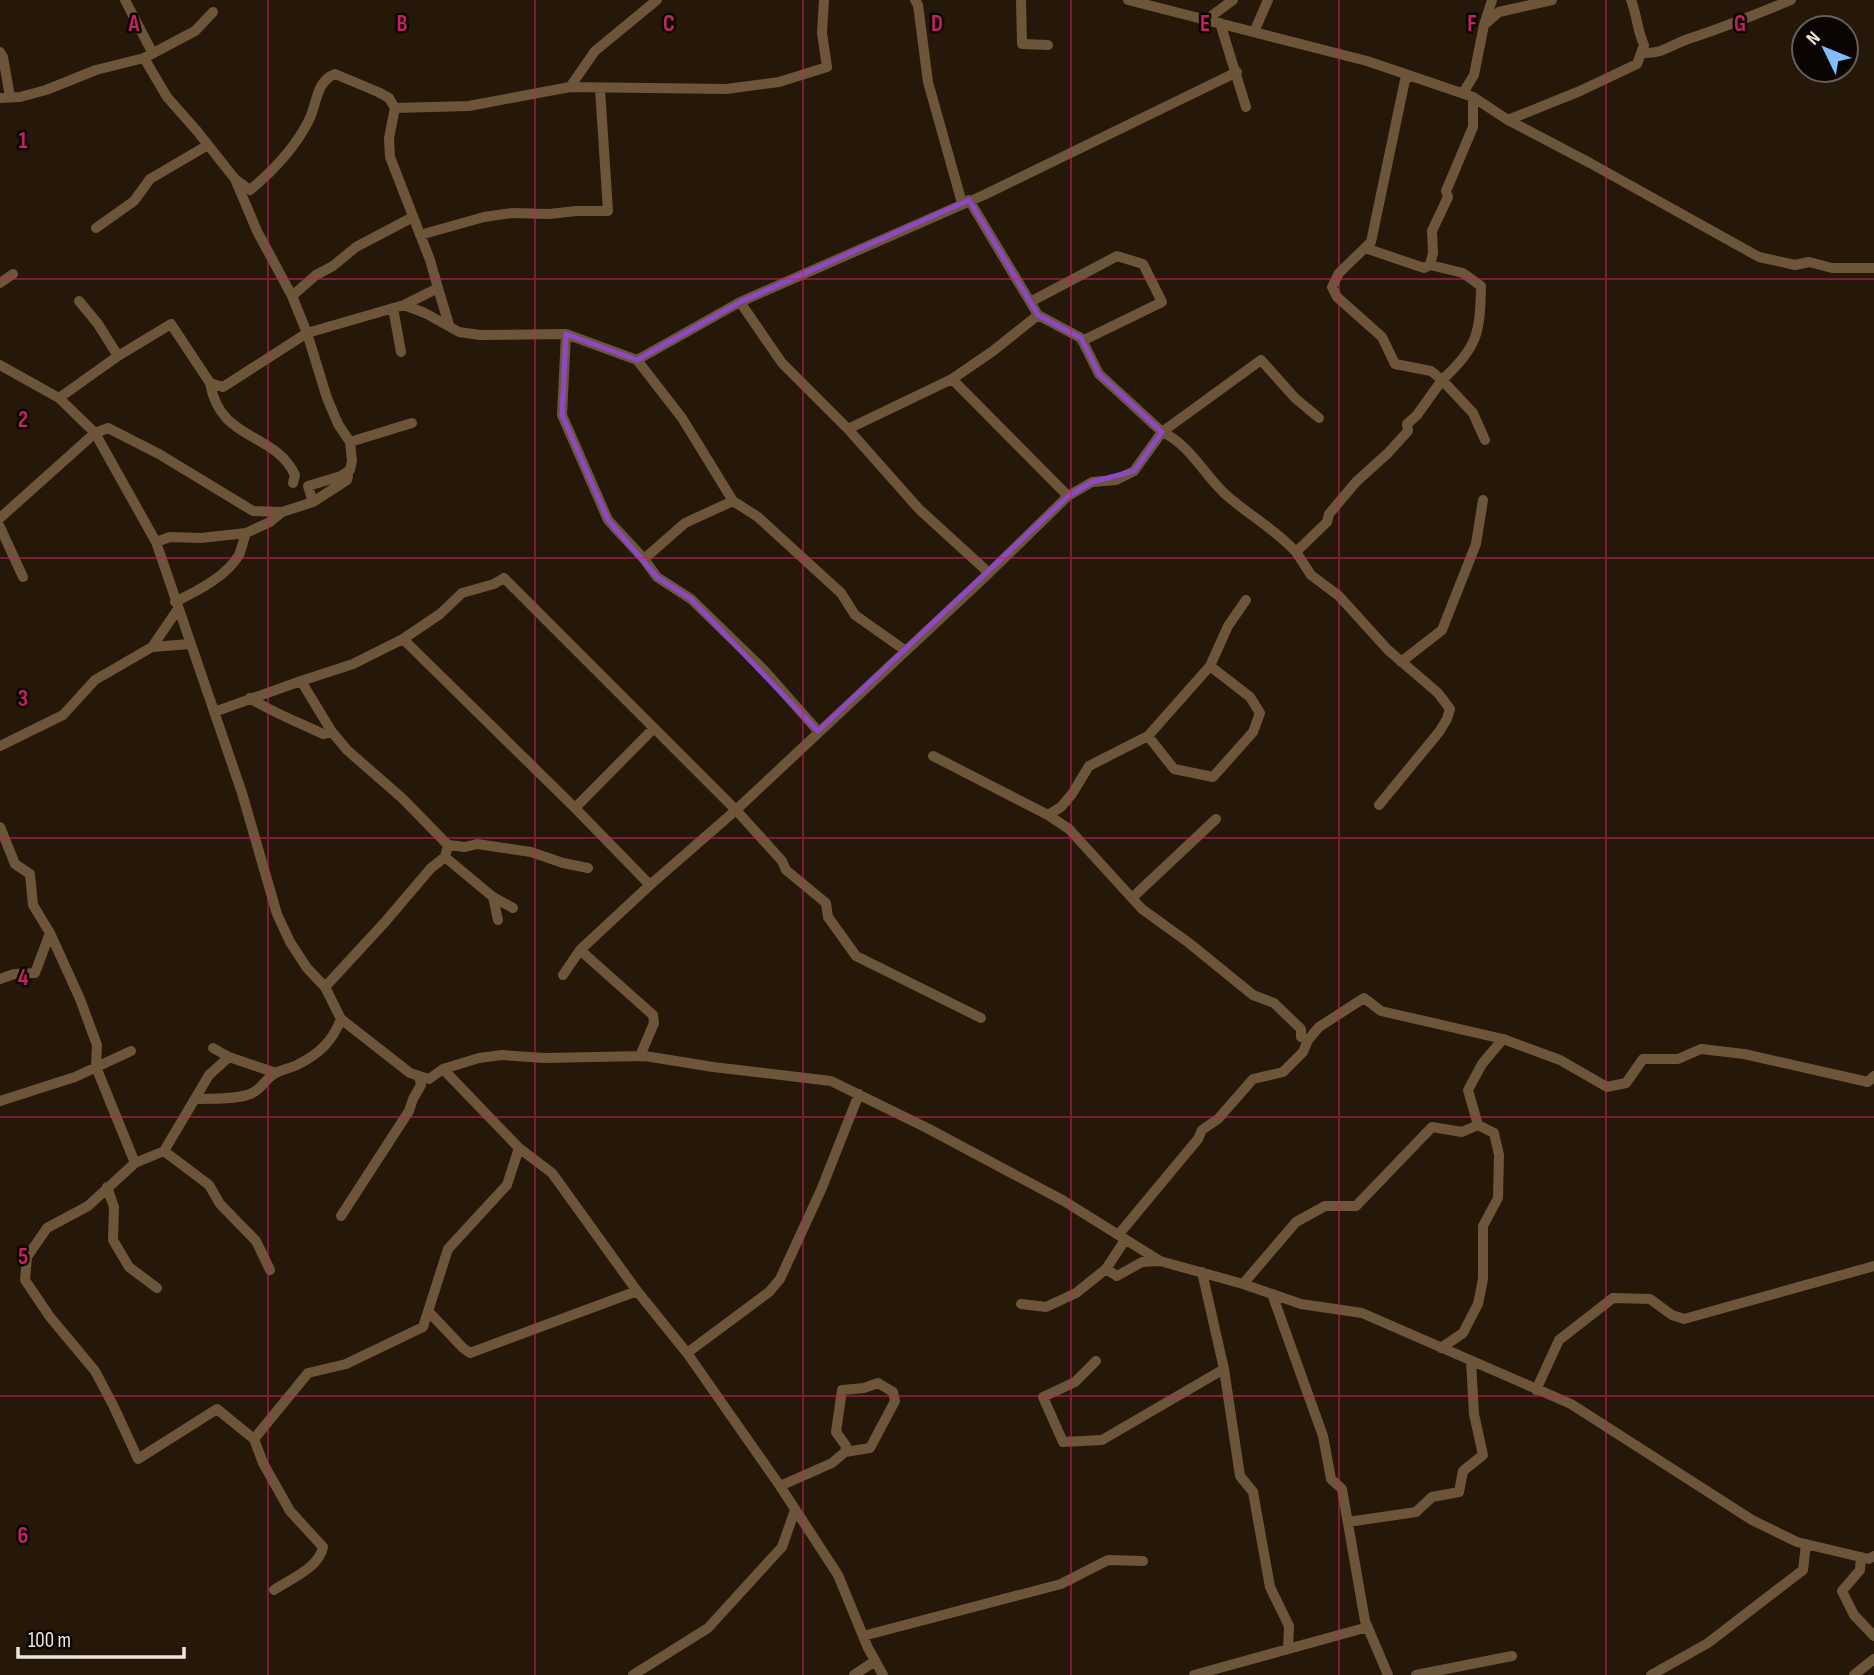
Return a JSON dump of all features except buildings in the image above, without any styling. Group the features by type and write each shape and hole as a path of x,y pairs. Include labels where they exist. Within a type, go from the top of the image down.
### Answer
{"street":[{"path":"0,518 95,433 108,428 253,511 282,512 313,502 308,486 341,476 350,470 350,442 338,425 327,398 307,333 292,296 257,231 235,180 167,97 125,0"},
{"path":"570,87 595,51 657,0"},
{"path":"395,108 469,106 570,87 726,89 779,82 827,67 822,33 824,0"},
{"path":"915,0 918,5 928,82 966,202 1038,315 1080,338 1099,374 1162,432 1174,438 1224,493 1281,536 1296,552 1311,575 1347,604 1388,650 1438,692 1450,709 1440,732 1379,805"},
{"path":"1021,0 1022,44 1048,46"},
{"path":"1128,0 1367,61 1468,95 1508,120 1759,257 1795,265 1809,262 1832,268 1874,268"},
{"path":"1206,20 1233,0"},
{"path":"1254,32 1268,0"},
{"path":"1430,265 1433,253 1432,231 1448,197 1446,191 1473,127 1468,95 1492,0"},
{"path":"1484,25 1499,12 1552,0"},
{"path":"1508,120 1637,64 1644,45 1639,33 1639,20 1631,0"},
{"path":"1641,53 1654,54 1664,51 1685,40 1707,34 1791,0"},
{"path":"0,51 3,57 5,97 46,90 96,70 148,55 195,31 213,12"},
{"path":"1220,23 1246,107"},
{"path":"637,360 740,303 984,195 1236,73"},
{"path":"235,180 250,190 270,174 309,120 326,77 335,74 389,98 395,108 389,138 390,157 414,217 449,325"},
{"path":"1410,76 1405,80 1371,242 1339,273 1332,287 1337,297 1382,337 1395,364 1431,371 1442,380 1474,413 1485,440"},
{"path":"420,235 484,217 512,213 608,211 600,89"},
{"path":"96,228 134,201 150,179 208,145"},
{"path":"292,296 356,247 414,217"},
{"path":"1296,552 1327,522 1329,514 1356,482 1408,431 1407,424 1417,415 1442,380 1465,359 1480,324 1481,286 1463,273 1430,265 1424,268 1365,248"},
{"path":"1030,302 1117,256 1143,264 1162,302 1083,341"},
{"path":"0,283 13,274"},
{"path":"209,383 223,387 307,333 398,307 438,288"},
{"path":"79,301 98,324 118,356"},
{"path":"740,303 782,363 848,429 919,509 989,573"},
{"path":"398,307 449,325 459,332 480,335 566,334 637,360 682,418 733,501 758,517 841,593 855,615 906,651"},
{"path":"398,307 401,352"},
{"path":"848,429 952,379 1038,315"},
{"path":"59,398 118,356 171,324 209,383 214,399 236,428 284,456 295,475 292,483"},
{"path":"566,334 562,415 608,520 657,577 691,599 764,670 818,731"},
{"path":"563,975 580,950 736,810 1068,496 1092,482 1116,480 1134,471 1162,432 1261,359 1295,398 1319,418"},
{"path":"0,365 59,398 95,433 156,542 242,793 277,914 290,942 307,968 325,987 341,1019 410,1073 429,1079 443,1069 479,1058 502,1055 544,1058 640,1056 831,1082 1064,1201 1160,1261 1243,1284 1301,1304 1362,1313 1571,1404 1752,1520 1797,1542 1869,1559 1874,1556"},
{"path":"952,379 1068,496"},
{"path":"350,442 412,423"},
{"path":"1401,662 1442,630 1476,544 1483,500"},
{"path":"644,559 685,523 733,501"},
{"path":"156,542 170,537 201,538 246,533 270,522 282,512"},
{"path":"0,527 23,576"},
{"path":"152,647 176,606 227,569 237,558 246,533"},
{"path":"214,712 353,664 403,639 440,614 462,593 494,584 504,578 736,810 782,861 786,870 826,903 828,917 856,956 981,1018"},
{"path":"1048,816 1061,807 1072,794 1089,766 1148,736 1210,666 1228,626 1247,600"},
{"path":"403,639 575,808 650,886"},
{"path":"0,746 63,715 95,680 152,647 190,644"},
{"path":"1148,736 1174,769 1213,777 1253,732 1260,713 1250,696 1210,666"},
{"path":"301,681 332,732 347,750 402,798 448,845 465,847 477,844 531,852 588,868"},
{"path":"250,698 271,712 293,719 323,734 332,732"},
{"path":"575,808 654,728"},
{"path":"933,756 1069,829 1142,909 1253,995 1274,1003 1301,1029 1301,1037 1308,1040"},
{"path":"1132,898 1216,819"},
{"path":"0,829 15,864 30,874 33,905 50,933 80,999 97,1045 96,1067 135,1163"},
{"path":"325,987 431,868 445,857 448,845"},
{"path":"445,857 493,897 513,908"},
{"path":"493,897 498,920"},
{"path":"0,979 13,974 35,973 50,933"},
{"path":"580,950 653,1015 654,1023 640,1056"},
{"path":"1021,1304 1046,1307 1076,1293 1106,1269 1122,1237 1198,1139 1202,1130 1218,1119 1253,1079 1283,1072 1303,1052 1308,1040 1319,1027 1364,998 1381,1011 1503,1039 1560,1060 1607,1087 1626,1083 1643,1059 1678,1059 1701,1049 1744,1054 1868,1082 1874,1076"},
{"path":"195,1100 249,1095 260,1089 268,1078 276,1073 315,1055 334,1038 341,1019"},
{"path":"1478,1125 1468,1090 1482,1064 1503,1039"},
{"path":"213,1048 229,1057 276,1073"},
{"path":"0,1101 75,1077 131,1051"},
{"path":"229,1057 209,1075 164,1151 135,1163 88,1206 47,1228 27,1257 25,1280 50,1317 95,1371 138,1460 217,1409 254,1439 262,1463 290,1511 323,1547 321,1556 312,1565 274,1590"},
{"path":"443,1069 519,1148 552,1173 636,1291 687,1353 838,1575 863,1636 883,1675"},
{"path":"341,1216 372,1157 409,1111 421,1085 419,1076"},
{"path":"687,1353 769,1292 780,1279 821,1190 859,1094"},
{"path":"1243,1284 1296,1222 1325,1206 1356,1206 1432,1127 1462,1132 1478,1125 1494,1132 1499,1155 1498,1198 1483,1226 1483,1279 1478,1304 1463,1333 1441,1348"},
{"path":"254,1439 308,1373 346,1364 423,1327 448,1249 507,1185 519,1148"},
{"path":"164,1151 209,1185 220,1204 256,1241 270,1270"},
{"path":"107,1187 114,1207 113,1240 129,1267 157,1288"},
{"path":"1106,1269 1117,1276 1142,1262 1160,1261"},
{"path":"1536,1390 1559,1340 1613,1298 1650,1299 1672,1315 1684,1319 1874,1266"},
{"path":"1202,1272 1224,1368 1240,1476 1253,1492 1270,1587 1289,1626 1288,1649"},
{"path":"428,1311 470,1353 636,1291"},
{"path":"1272,1294 1322,1436 1331,1479 1342,1489 1368,1627 1388,1675"},
{"path":"1096,1361 1075,1382 1043,1397 1063,1442 1102,1440 1224,1368"},
{"path":"1348,1521 1416,1512 1432,1497 1459,1492 1463,1471 1483,1455 1474,1413 1471,1361"},
{"path":"780,1486 832,1463 845,1452 870,1448 895,1401 893,1392 878,1383 864,1388 842,1390 836,1432 846,1446 845,1452"},
{"path":"633,1675 708,1628 782,1547 795,1510"},
{"path":"1651,1675 1708,1643 1802,1570 1806,1544"},
{"path":"1861,1557 1860,1570 1842,1591 1854,1615 1874,1636"},
{"path":"863,1636 1061,1584 1108,1560 1143,1561"},
{"path":"1194,1675 1368,1627"},
{"path":"1416,1675 1512,1656"},
{"path":"1854,1675 1874,1660"},
{"path":"854,1675 875,1661"}],"highlighted area":[{"path":"969,200 1038,315 1081,338 1099,374 1162,432 1134,471 1092,482 1068,496 818,731 691,599 657,577 608,520 562,415 566,334 637,360 740,302"}]}
